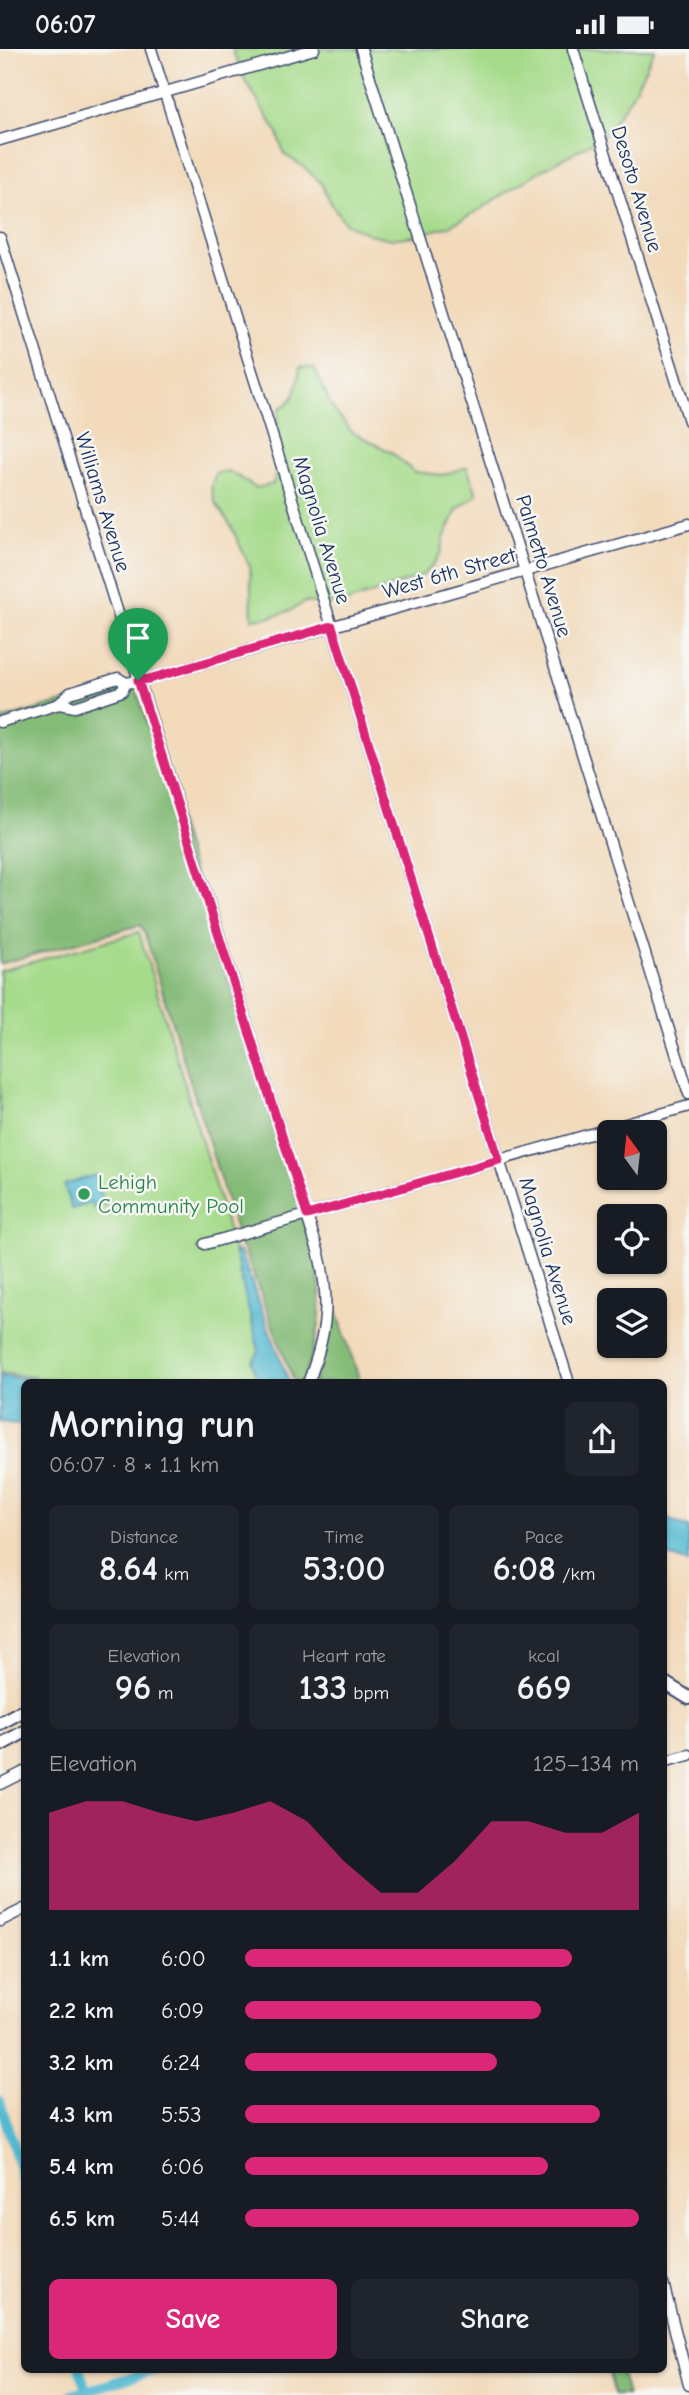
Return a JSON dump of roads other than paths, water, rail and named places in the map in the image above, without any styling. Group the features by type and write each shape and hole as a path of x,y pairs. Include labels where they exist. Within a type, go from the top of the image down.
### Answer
{"main road":[{"path":"667,1684 689,1698"},
{"path":"0,1723 21,1712"},
{"path":"0,1745 21,1734"}],"street":[{"name":"Magnolia Avenue","path":"151,49 568,1379"},
{"path":"0,140 314,49"},
{"name":"Palmetto Avenue","path":"361,49 689,1094"},
{"name":"Desoto Avenue","path":"572,49 689,421"},
{"name":"Williams Avenue","path":"0,237 325,1279 327,1309 321,1347 309,1379"},
{"name":"West 6th Street","path":"0,722 59,703 75,707 122,691 126,683 149,679 689,524"},
{"path":"205,1244 689,1106"},
{"path":"667,1761 689,1755"},
{"path":"0,1784 21,1774"},
{"path":"0,1921 21,1910"},
{"path":"667,2299 689,2385"}],"water":[{"name":"Lehigh Community Pool","path":"95,1175 105,1205 94,1209 92,1203 72,1209 64,1185"},
{"path":"234,1251 240,1252 288,1379 257,1379 252,1362 259,1351"},
{"path":"0,1376 30,1379 21,1379 21,1425 0,1422"},
{"path":"667,1519 689,1528 689,1563 667,1555"}],"waterway":[{"path":"0,2101 21,2173"},
{"path":"81,2373 86,2391"},
{"path":"72,2395 146,2373"}],"place":[{"name":"Lehigh Community Pool","path":"84,1194"}]}
